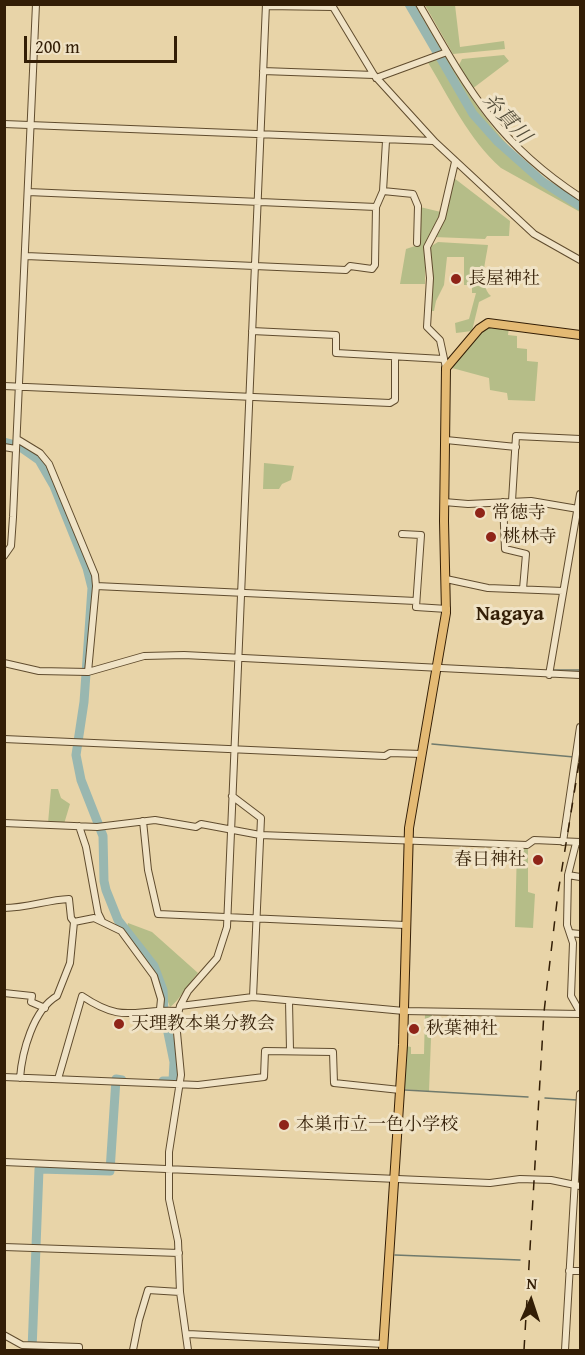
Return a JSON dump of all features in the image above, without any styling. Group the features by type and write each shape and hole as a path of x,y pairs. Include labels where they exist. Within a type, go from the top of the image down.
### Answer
{"main road":[{"path":"384,1347 404,1011 408,840 439,668 447,609 444,501 446,368 479,329 488,323 580,334"}],"street":[{"path":"4,556 11,546 36,4"},
{"path":"419,4 441,54 487,115 518,149 545,173 580,197"},
{"path":"188,1350 188,1335 180,1292 179,1253 169,1199 168,1169 180,1084 176,1033 179,1008 188,991 217,958 225,938 227,917 266,5 333,8 375,76 433,141 534,234 580,260"},
{"path":"264,71 375,76 441,54"},
{"path":"4,124 386,141 433,141"},
{"path":"26,256 346,270 350,266 372,269 375,265 376,207 383,191 386,141"},
{"path":"446,368 440,340 427,327 430,278 427,247 442,218 455,162"},
{"path":"383,191 413,194 418,206 417,243"},
{"path":"28,192 376,207"},
{"path":"252,331 336,335 336,353 443,359"},
{"path":"4,386 390,403 395,400 395,357"},
{"path":"512,501 516,436 580,439"},
{"path":"17,439 40,453 49,464 95,575 88,672"},
{"path":"446,440 516,447"},
{"path":"4,447 16,449"},
{"path":"549,675 580,494"},
{"path":"444,501 468,504 512,501 578,509"},
{"path":"503,502 505,549 526,554 524,589"},
{"path":"402,534 421,535 416,607 447,609"},
{"path":"446,579 488,588 563,591"},
{"path":"96,586 416,601"},
{"path":"4,663 39,671 80,673 155,655 580,675"},
{"path":"563,842 580,727"},
{"path":"4,739 385,756 390,753 422,754"},
{"path":"232,796 261,818 254,997"},
{"path":"4,823 100,827 155,820 196,827 201,824 260,835 527,845 534,840 578,843 568,875 567,926 573,943 571,996 580,1013 404,1011 254,997 160,1009 146,1014 114,1013 82,996 58,1079"},
{"path":"143,822 142,832 158,914 405,925"},
{"path":"79,826 86,847 98,913 104,923"},
{"path":"568,875 580,877"},
{"path":"4,908 26,908 44,901 69,899 71,918 75,922"},
{"path":"75,922 94,918 121,931 149,965 161,999 160,1009"},
{"path":"20,1078 22,1051 49,1001 57,996 69,963 75,922"},
{"path":"570,933 580,934"},
{"path":"4,993 28,994 32,996 30,1002 45,1008"},
{"path":"290,1001 290,1050"},
{"path":"4,1077 198,1085 264,1077 265,1051 290,1050 333,1052 334,1083 400,1090"},
{"path":"565,1350 569,1271 578,1185 580,1094"},
{"path":"4,1162 490,1183 520,1179 550,1180 578,1185"},
{"path":"4,1246 179,1253"},
{"path":"569,1271 580,1271"},
{"path":"134,1350 139,1320 148,1290 180,1292"},
{"path":"4,1335 22,1345 79,1347 79,1350"},
{"path":"188,1335 384,1347"}],"green space":[{"path":"406,5 415,5 470,96 503,140 541,176 580,201 580,212 501,168 479,145 460,118 427,61 437,58"},
{"path":"425,5 455,5 460,47 504,41 505,49 453,54"},
{"path":"504,55 509,61 472,89 459,65 462,59"},
{"path":"454,178 510,221 509,236 487,236 485,239 434,237"},
{"path":"420,207 441,212 425,244 425,284 400,284 406,249 418,245"},
{"path":"438,242 488,245 484,279 491,296 479,302 472,331 456,333 455,323 469,319 476,293 472,293 472,285 464,285 464,257 447,257 444,285 434,311 430,311 428,248"},
{"path":"489,326 509,327 508,335 517,336 517,348 527,349 527,361 538,362 535,401 508,400 507,393 490,390 489,378 452,368 473,339"},
{"path":"264,463 294,466 291,480 282,484 279,489 263,489"},
{"path":"51,789 58,789 61,798 70,804 64,824 48,823"},
{"path":"517,847 528,847 528,892 535,894 533,928 515,927"},
{"path":"128,923 152,932 198,973 170,1007 153,962 133,939 127,927"},
{"path":"425,1013 432,1013 429,1091 403,1089 406,1046 411,1047 411,1054 424,1054"}],"waterway":[{"name":"糸貫川","path":"409,4 473,114 498,142 543,182 580,206"},
{"path":"4,442 19,446 39,460 54,486 87,568 92,588 84,702 76,755 81,780 103,836 106,890 118,920 154,966 163,990 164,1013 174,1062 173,1081 163,1081"},
{"path":"506,668 532,670"},
{"path":"551,670 580,670"},
{"path":"432,744 574,757"},
{"path":"32,1350 39,1169 110,1171 116,1079 122,1080"},
{"path":"405,1090 528,1097"},
{"path":"545,1098 577,1100"},
{"path":"395,1255 520,1260"}],"railway":[{"path":"524,1350 544,1012 558,893 580,757"}],"place":[{"name":"長屋神社","path":"456,279"},
{"name":"常徳寺","path":"480,513"},
{"name":"桃林寺","path":"491,537"},
{"name":"春日神社","path":"538,860"},
{"name":"天理教本巣分教会","path":"119,1024"},
{"name":"秋葉神社","path":"414,1029"},
{"name":"本巣市立一色小学校","path":"284,1125"}],"district":[{"name":"Nagaya","path":"510,615"}]}
